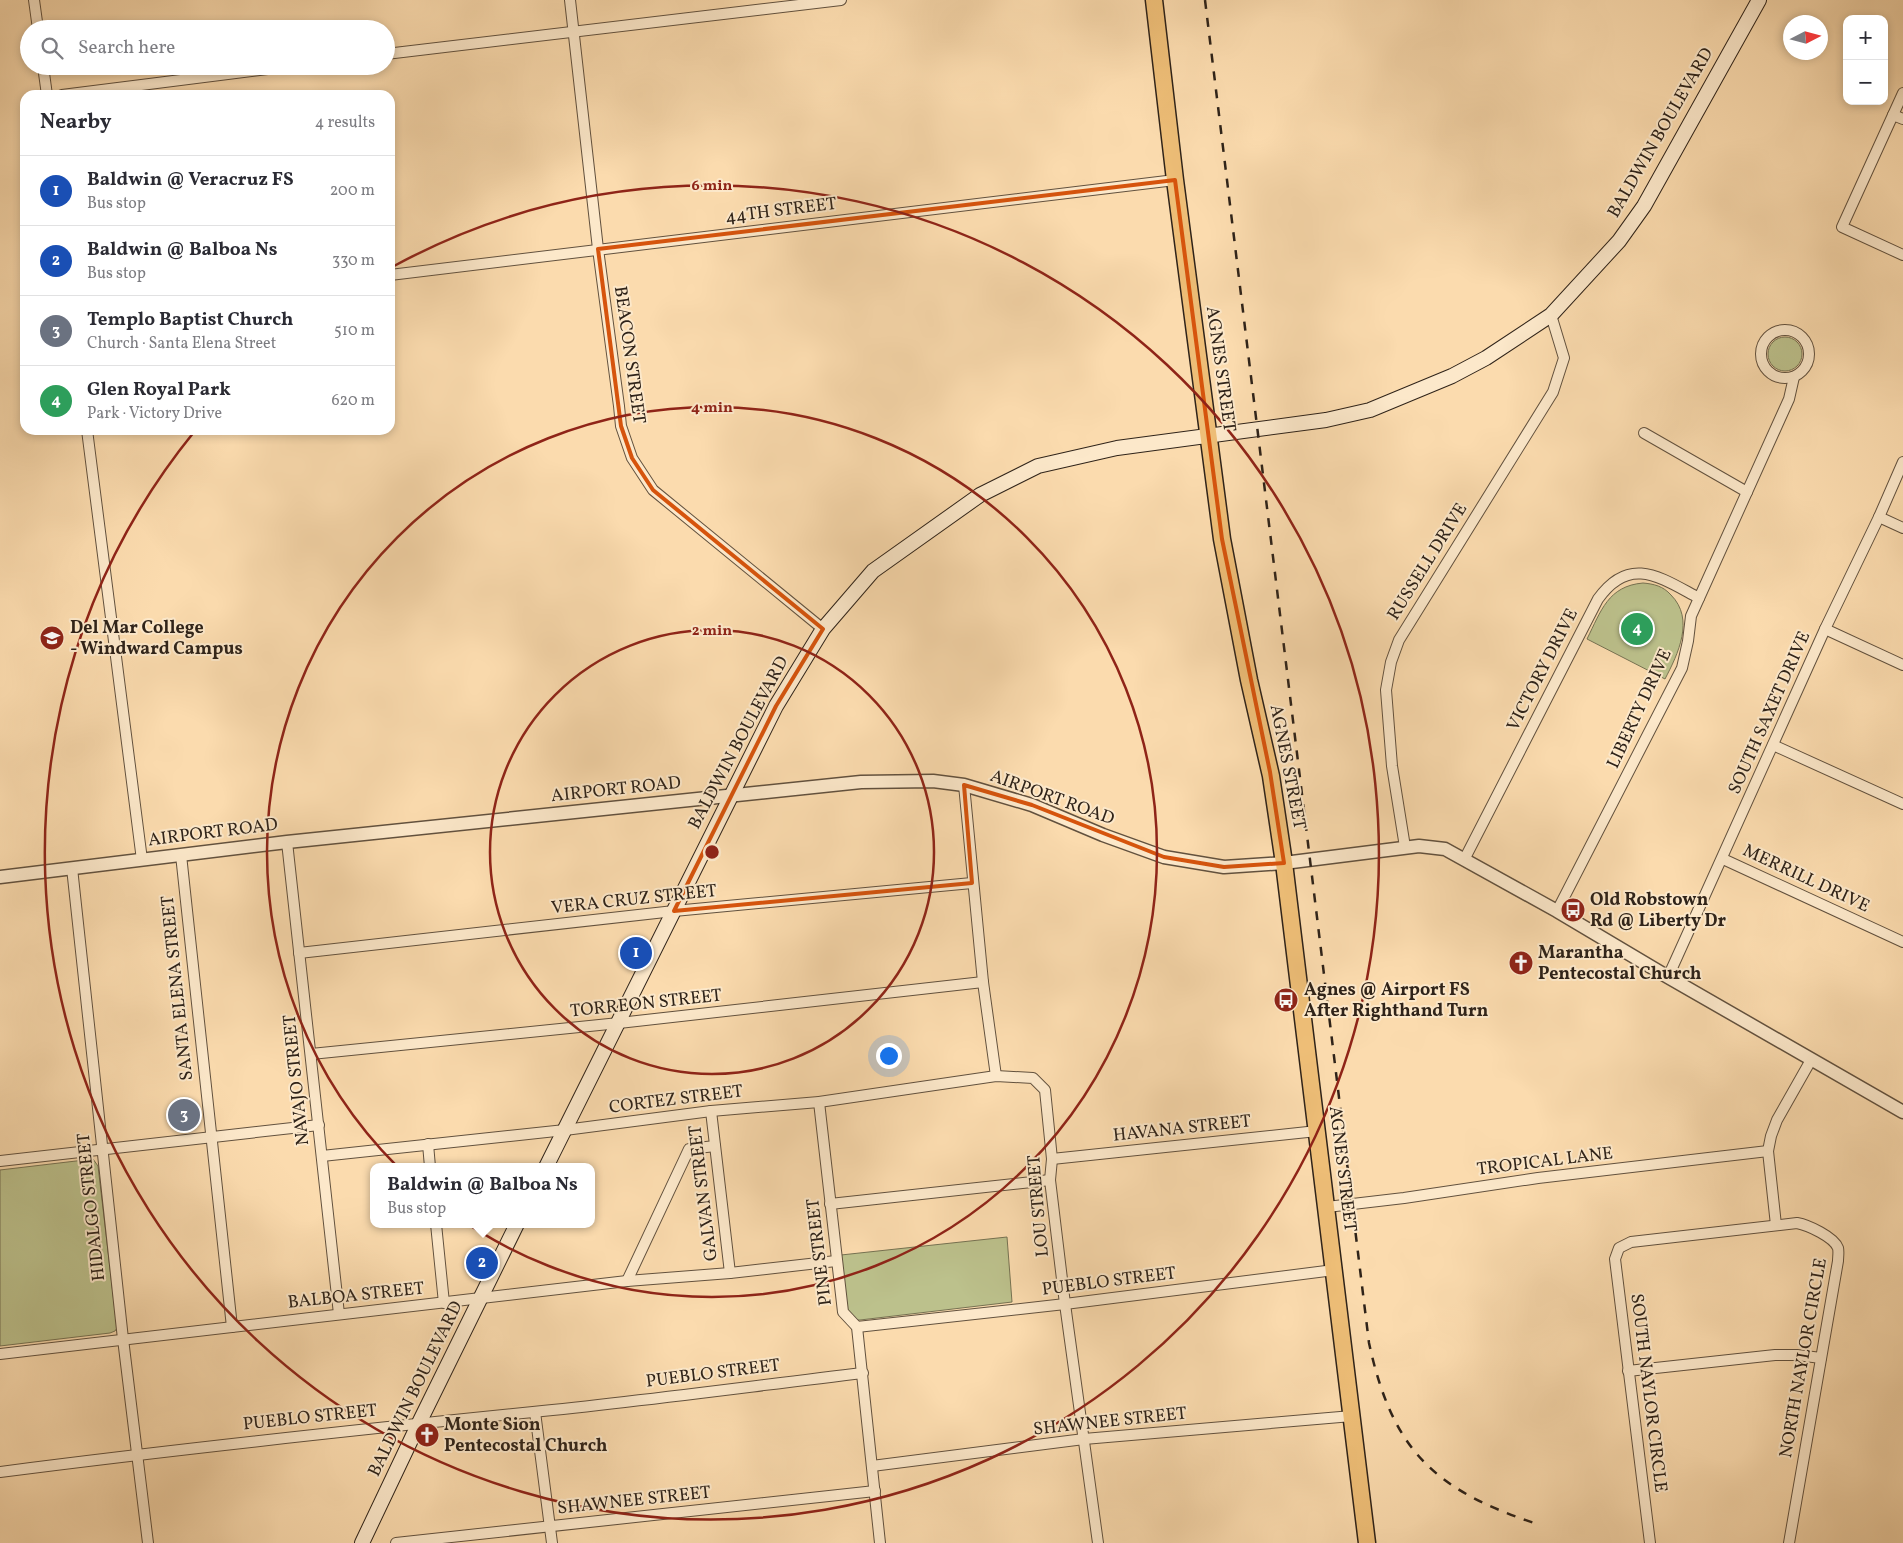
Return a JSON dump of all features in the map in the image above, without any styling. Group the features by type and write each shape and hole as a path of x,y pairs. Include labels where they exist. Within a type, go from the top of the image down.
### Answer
{"main road":[{"name":"AGNES STREET","path":"1154,0 1175,180 1222,539 1249,680 1271,776 1284,863 1367,1543"},
{"name":"BALDWIN BOULEVARD","path":"548,1163 776,706 823,629 873,571 980,495 1038,466 1117,448 1209,434 1326,420 1370,410 1452,376 1486,358 1551,315 1619,241 1644,206 1760,0"},
{"name":"BALDWIN BOULEVARD","path":"362,1543 516,1228"}],"street":[{"path":"34,0 37,20"},
{"name":"BEACON STREET","path":"570,0 598,249 621,426 632,458 653,490 823,629"},
{"path":"395,53 841,0"},
{"path":"44,75 46,90"},
{"path":"102,90 221,75"},
{"path":"1903,93 1898,117 1842,227 1903,255"},
{"name":"44TH STREET","path":"395,274 1175,180"},
{"name":"RUSSELL DRIVE","path":"1405,847 1392,766 1386,690 1391,662 1399,640 1553,392 1564,358 1551,315"},
{"path":"1780,330 1790,330 1799,334 1806,342 1809,352 1808,362 1802,371 1794,377 1784,379 1774,377 1766,370 1761,361 1760,351 1763,341 1770,334 1780,330"},
{"name":"LIBERTY DRIVE","path":"1557,911 1682,668 1691,616 1789,398 1794,377"},
{"path":"1644,433 1747,492"},
{"path":"88,435 142,860"},
{"name":"SOUTH SAXET DRIVE","path":"1668,977 1723,859 1825,629 1879,517 1903,462"},
{"path":"1879,517 1903,528"},
{"name":"VICTORY DRIVE","path":"1464,860 1555,682 1605,590 1622,578 1632,574 1653,574 1699,598"},
{"path":"1825,629 1903,665"},
{"path":"1772,746 1903,804"},
{"name":"AIRPORT ROAD","path":"0,877 288,842 861,782 933,781 964,785 1032,805 1103,835 1164,857 1224,867 1284,863 1405,847 1431,846 1445,849 1557,911 1903,1112"},
{"path":"964,785 972,883 996,1076"},
{"name":"NAVAJO STREET","path":"288,842 339,1314"},
{"name":"SANTA ELENA STREET","path":"181,856 210,1138 232,1327"},
{"name":"MERRILL DRIVE","path":"1723,859 1903,942"},
{"name":"HIDALGO STREET","path":"72,868 123,1338 148,1543"},
{"name":"VERA CRUZ STREET","path":"299,953 674,912 972,883"},
{"name":"TORREON STREET","path":"311,1054 619,1023 983,982"},
{"path":"1776,1225 1768,1152 1771,1136 1777,1120 1812,1060"},
{"name":"CORTEZ STREET","path":"322,1156 565,1130 711,1111 819,1102 996,1076 1033,1078"},
{"name":"LOU STREET","path":"1033,1078 1045,1090 1052,1158 1050,1180 1098,1543"},
{"name":"PINE STREET","path":"819,1102 843,1312 857,1327 880,1543"},
{"name":"GALVAN STREET","path":"711,1111 730,1273"},
{"path":"0,1161 319,1125"},
{"name":"HAVANA STREET","path":"1052,1158 1316,1131"},
{"path":"428,1144 430,1163"},
{"path":"627,1281 689,1149 715,1146"},
{"name":"TROPICAL LANE","path":"1327,1207 1404,1198 1538,1178 1768,1152"},
{"path":"830,1204 1050,1180"},
{"name":"NORTH NAYLOR CIRCLE","path":"1619,1248 1631,1242 1797,1223 1807,1225 1834,1242 1838,1249 1838,1260 1789,1543"},
{"path":"436,1228 444,1303"},
{"name":"SOUTH NAYLOR CIRCLE","path":"1619,1248 1615,1259 1650,1543"},
{"name":"BALBOA STREET","path":"0,1354 123,1338 627,1281 730,1273 836,1261"},
{"name":"PUEBLO STREET","path":"857,1327 1065,1304 1334,1270"},
{"path":"1628,1371 1775,1355 1821,1358"},
{"name":"PUEBLO STREET","path":"0,1472 138,1454 534,1412 863,1373"},
{"path":"534,1412 552,1543"},
{"name":"SHAWNEE STREET","path":"872,1466 1084,1439 1352,1416"},
{"name":"SHAWNEE STREET","path":"396,1543 875,1491"}],"highlighted area":[{"path":"1175,180 1222,539 1270,772 1284,863 1224,867 1164,857 1032,805 964,785 972,883 674,911 776,706 823,629 653,490 632,458 621,426 598,249"}],"green space":[{"path":"1785,337 1797,342 1802,354 1797,366 1785,371 1773,366 1768,354 1773,342"},
{"path":"1643,583 1665,589 1678,604 1682,615 1682,637 1675,659 1665,679 1587,639 1602,610 1614,595 1621,589"},
{"path":"93,1159 98,1166 117,1328 110,1333 0,1346 0,1170"},
{"path":"1007,1237 1012,1302 860,1320 856,1320 848,1313 841,1255"}],"railway":[{"path":"1205,0 1369,1343 1390,1411 1405,1438 1422,1460 1443,1479 1469,1495 1499,1510 1534,1523"}],"place":[{"name":"Glen Royal Park","path":"1637,629"},
{"name":"Del Mar College - Windward Campus","path":"52,638"},
{"name":"Old Robstown Rd @ Liberty Dr","path":"1573,910"},
{"name":"Baldwin @ Veracruz FS","path":"636,953"},
{"name":"Marantha Pentecostal Church","path":"1521,963"},
{"name":"Agnes @ Airport FS After Righthand Turn","path":"1286,1000"},
{"name":"Templo Baptist Church","path":"184,1115"},
{"name":"Baldwin @ Balboa Ns","path":"482,1263"},
{"name":"Monte Sion Pentecostal Church","path":"427,1435"}]}
